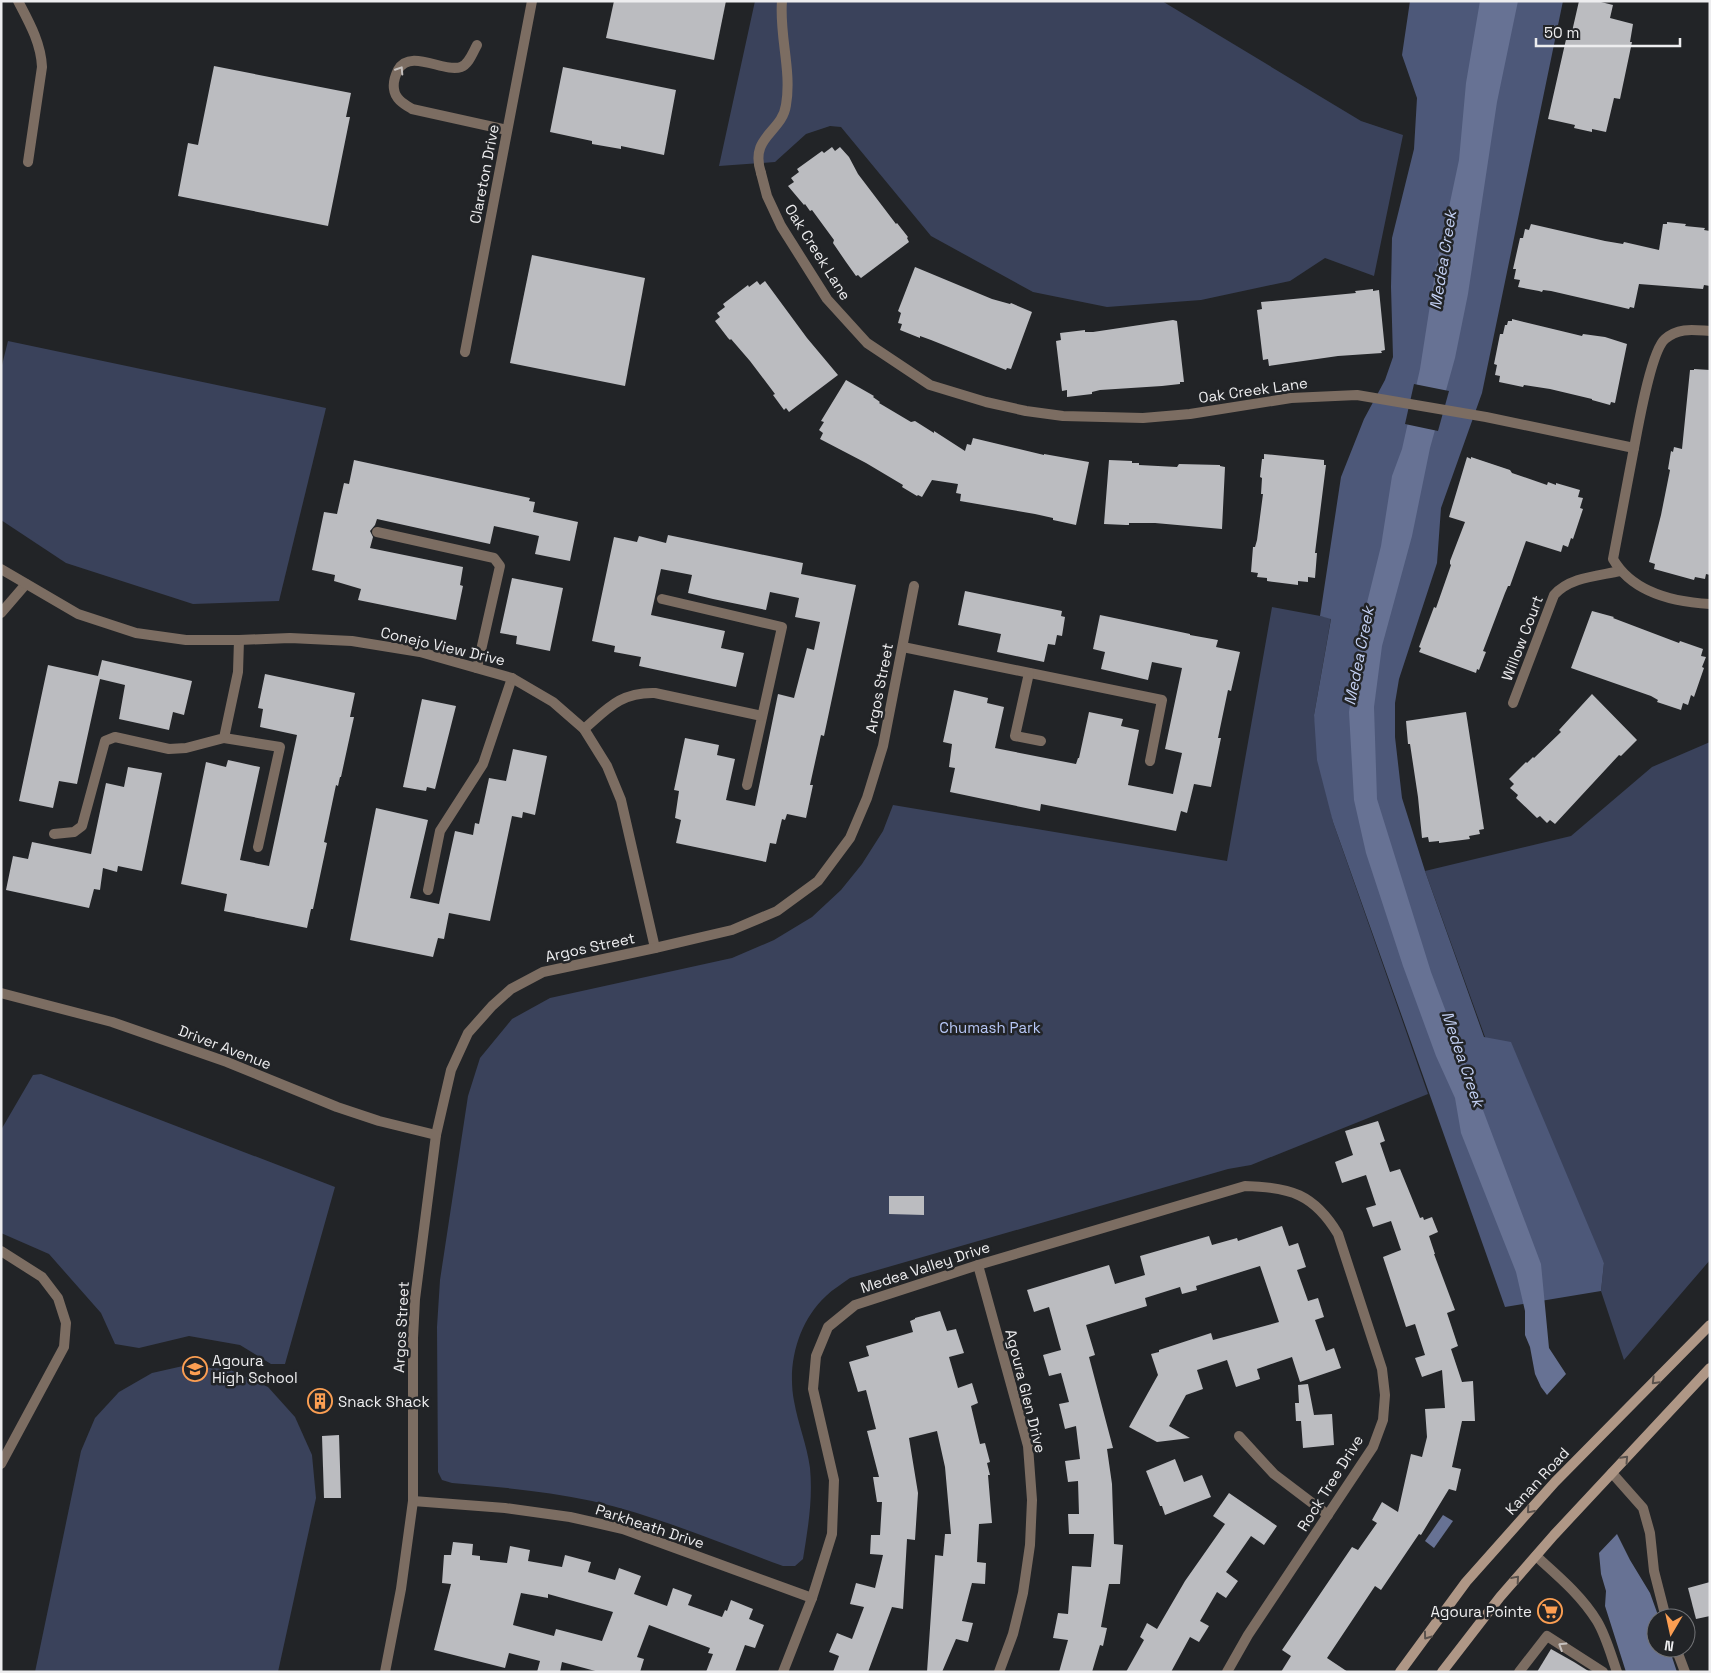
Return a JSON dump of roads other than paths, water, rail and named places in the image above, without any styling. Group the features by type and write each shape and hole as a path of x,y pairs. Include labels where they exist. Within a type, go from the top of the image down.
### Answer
{"main road":[{"name":"Kanan Road","path":"1400,1672 1466,1582 1554,1482 1710,1325"},
{"path":"1442,1672 1500,1598 1536,1556 1710,1368"}],"street":[{"path":"18,1 42,53 42,66 28,162"},
{"name":"Clareton Drive","path":"465,352 532,1"},
{"name":"Oak Creek Lane","path":"782,1 787,90 786,106 782,118 761,143 758,155 767,196 781,226 826,299 867,343 930,385 986,402 1026,411 1063,416 1116,418 1190,414 1291,398 1357,395 1486,417 1634,448"},
{"path":"477,45 467,63 461,67 454,68 417,61 405,63 400,67 394,86 395,95 412,108 507,130"},
{"path":"1710,331 1686,329 1664,339 1653,361 1613,559 1620,571 1634,584 1661,596 1693,603 1710,604"},
{"path":"377,532 494,558 500,566 477,668"},
{"name":"Conejo View Drive","path":"1,569 78,614 136,633 186,640 290,638 352,641 420,652 512,678 553,702 584,729 607,766 621,800 655,948"},
{"name":"Willow Court","path":"1513,703 1554,595 1559,589 1580,579 1620,571"},
{"path":"1,613 26,584"},
{"name":"Argos Street","path":"385,1672 401,1589 413,1501 413,1338 415,1299 436,1135 451,1070 468,1033 492,1006 511,989 542,972 732,930 777,911 818,881 850,838 867,798 883,746 914,586"},
{"path":"662,599 782,627 747,785"},
{"path":"224,738 238,672 239,640"},
{"path":"903,647 1162,700 1150,761"},
{"path":"1029,672 1015,736 1040,741"},
{"path":"428,890 440,832 483,764 512,678"},
{"path":"584,729 613,703 627,696 641,693 655,693 762,716"},
{"path":"54,834 74,832 82,826 105,741 115,737 168,749 186,748 224,738 280,747 258,847"},
{"name":"Driver Avenue","path":"1,993 112,1022 227,1062 337,1108 436,1135"},
{"name":"Medea Valley Drive","path":"784,1672 812,1598 832,1534 834,1480 812,1388 816,1356 828,1327 855,1305 978,1265 1245,1186 1271,1187 1296,1192"},
{"name":"Rock Tree Drive","path":"1227,1672 1248,1636 1373,1447 1383,1420 1385,1395 1382,1369 1338,1234 1329,1219 1316,1206 1296,1192"},
{"path":"1,1251 42,1277 58,1298 66,1323 64,1347 1,1464"},
{"name":"Agoura Glen Drive","path":"978,1265 1028,1446 1032,1500 1030,1545 1022,1593 1013,1634 998,1672"},
{"path":"1239,1436 1274,1474 1328,1515"},
{"path":"1612,1473 1643,1508 1650,1534 1654,1571 1663,1608"},
{"name":"Parkheath Drive","path":"413,1501 505,1508 570,1517 623,1530 812,1598"},
{"path":"1536,1556 1571,1588 1597,1621 1607,1642 1617,1672"},
{"path":"1519,1672 1547,1636 1603,1672"},
{"path":"1680,1658 1685,1672"}],"water":[{"name":"Medea Creek","path":"1480,1 1518,1 1497,102 1468,294 1455,358 1430,448 1412,536 1382,646 1374,707 1377,799 1431,972 1541,1264 1549,1348 1566,1374 1547,1395 1535,1374 1530,1347 1525,1335 1525,1311 1516,1272 1461,1133 1455,1098 1436,1056 1403,966 1366,853 1354,800 1349,712 1362,623 1381,546 1392,476 1402,449 1420,369 1435,273 1459,160 1466,83"},
{"path":"1443,1515 1453,1521 1434,1548 1425,1541"},
{"path":"1617,1534 1650,1593 1655,1608 1646,1608 1646,1658 1672,1658 1677,1672 1626,1672 1605,1606 1606,1591 1601,1574 1599,1553"}],"place":[{"name":"Agoura High School","path":"195,1369"},
{"name":"Snack Shack","path":"320,1401"},
{"name":"Agoura Pointe","path":"1550,1611"}],"park label":[{"name":"Chumash Park","path":"990,1027"}]}
